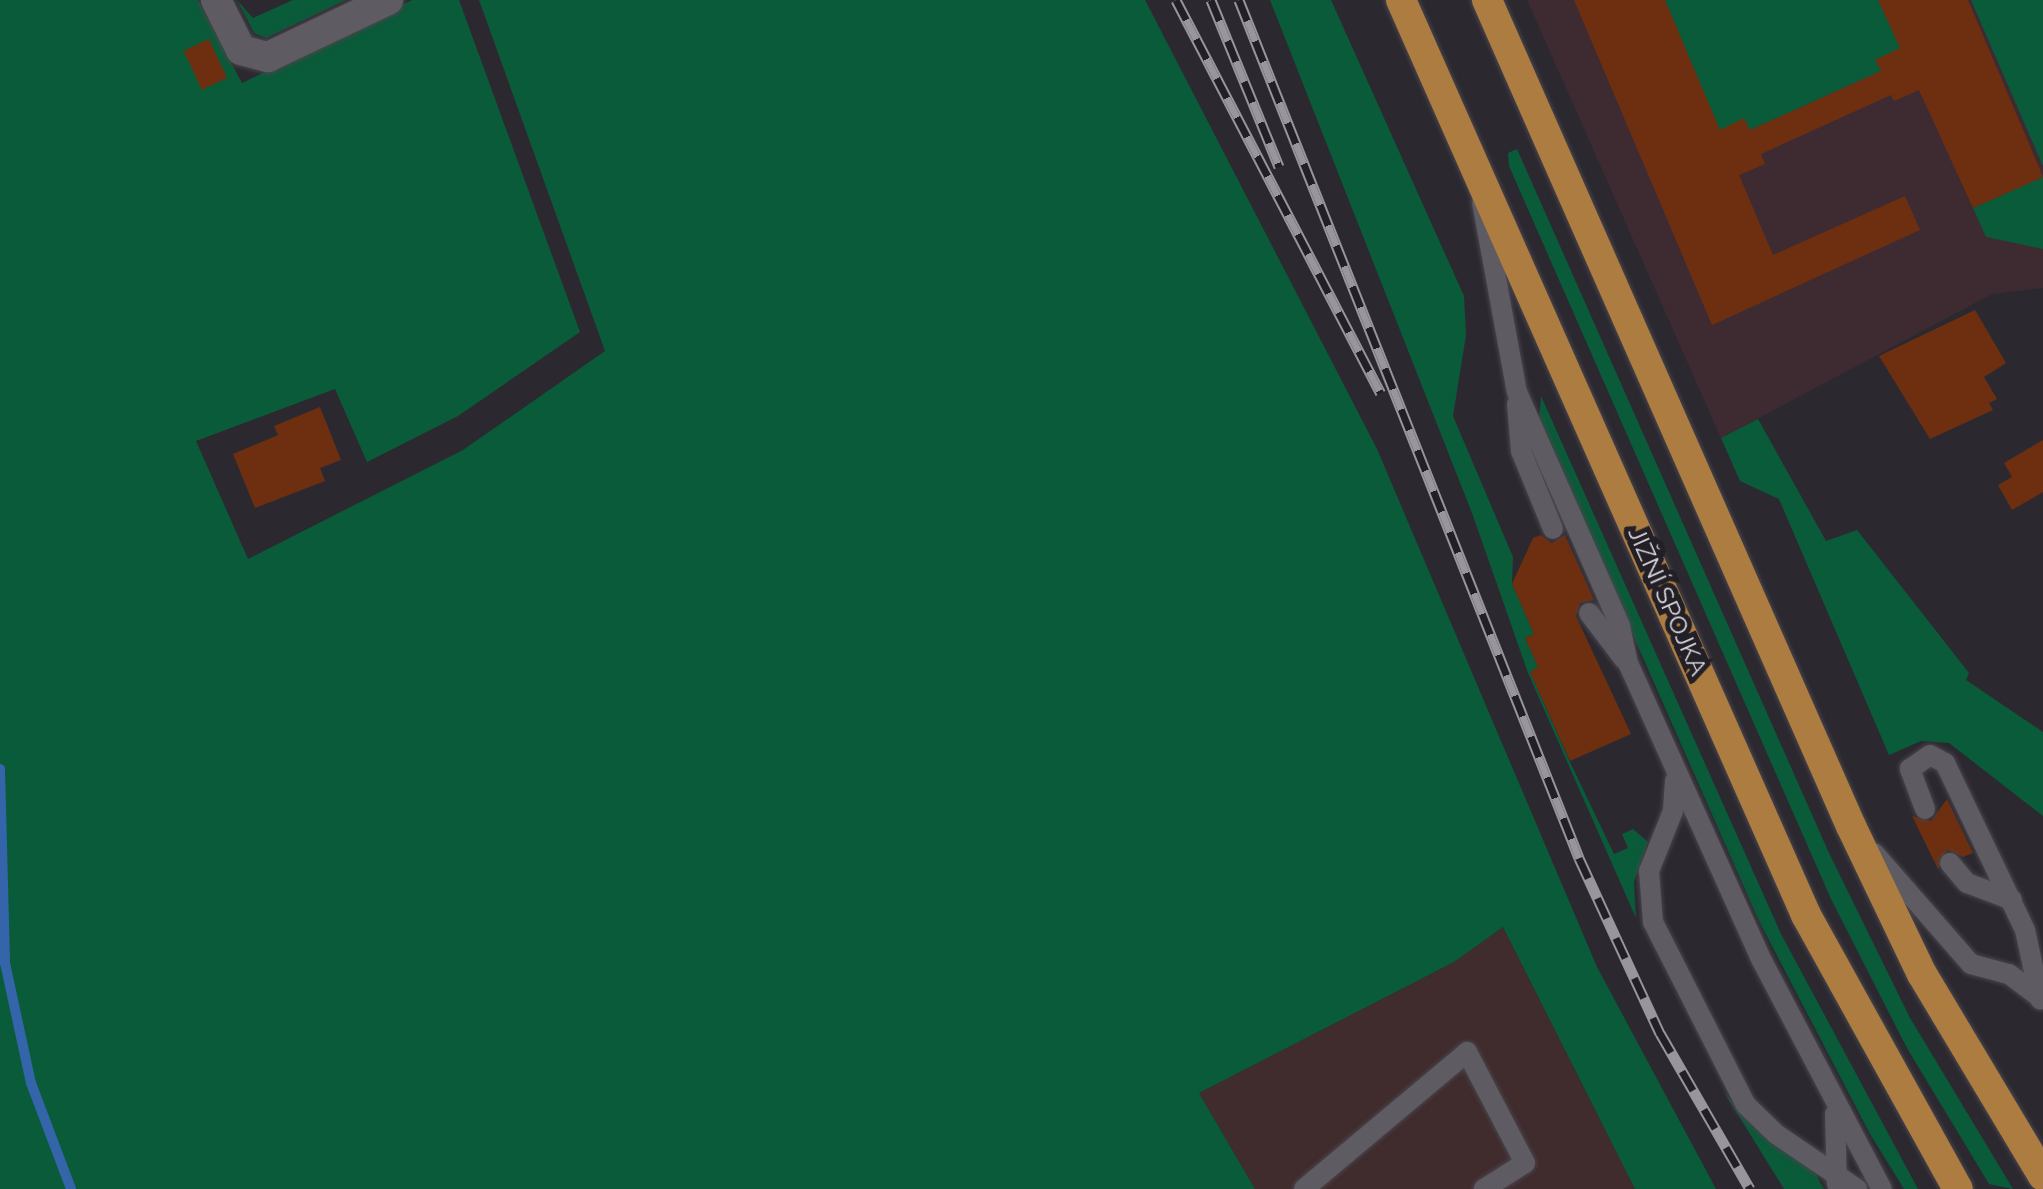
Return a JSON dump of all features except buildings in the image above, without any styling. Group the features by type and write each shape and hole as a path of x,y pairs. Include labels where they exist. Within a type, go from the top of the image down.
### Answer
{"highway":[{"name":"JIŽNÍ SPOJKA","path":"1402,0 1806,915 1958,1189"},
{"path":"1488,0 1851,826 1940,1008 2043,1176"}],"street":[{"path":"216,0 242,50 268,57 388,0"}],"lane":[{"path":"1475,161 1517,392 1521,451 1553,529"},
{"path":"1517,392 1620,626 1628,663 1672,764 1830,1097 1882,1189"},
{"path":"1590,612 1628,663"},
{"path":"1925,810 1910,769 1930,755 1945,762 2012,900 2042,1002"},
{"path":"1672,764 1676,797 1646,890 1653,922 1746,1105 1837,1182 1857,1189"},
{"path":"1851,826 1960,954 2021,980 2042,1002"},
{"path":"1950,863 1966,884 2012,900"},
{"path":"1997,971 2017,966 2029,952"},
{"path":"1304,1189 1467,1052 1525,1164 1484,1189"},
{"path":"1830,1097 1837,1120 1837,1182"}],"shaded area":[{"path":"1527,0 2007,0 2043,53 2043,288 1992,294 1721,438"},
{"path":"1503,927 1635,1189 1255,1189 1199,1093 1454,962"}],"green space":[{"path":"0,0 198,0 242,83 412,0 459,0 580,332 458,416 367,462 335,389 196,441 248,559 463,450 605,351 479,0 1145,0 1377,449 1597,967 1716,1189 1635,1189 1503,927 1454,962 1199,1093 1255,1189 0,1189"},
{"path":"237,0 253,18 293,0 346,0 266,38 254,33"},
{"path":"1270,0 1331,0 1464,296 1466,335 1453,416 1513,557 1512,584 1534,634 1525,638 1538,667 1530,672 1569,760 1614,854 1628,848 1622,834 1633,829 1648,842 1634,882 1636,918 1528,673 1472,513"},
{"path":"1665,0 1878,0 1906,60 1876,60 1881,71 1750,130 1744,119 1724,141"},
{"path":"1971,0 2043,0 2043,166"},
{"path":"1517,149 1829,853 1910,1018 2013,1189 1989,1184 1907,1048 1831,899 1509,166 1508,153"},
{"path":"2043,177 2043,249 1986,237 1973,208"},
{"path":"1541,396 1781,934 1918,1189 1904,1189 1870,1134 1759,921 1539,422"},
{"path":"1758,419 1826,541 1857,530 1969,673 1966,680 2043,732 2043,816 1949,743 1921,741 1889,755 1779,499 1740,481 1721,438"},
{"path":"1724,1092 1749,1121 1811,1166 1824,1189 1784,1189"}],"waterway":[{"path":"0,769 5,963 31,1083 71,1189"}],"railway":[{"path":"1176,0 1381,393"},
{"path":"1211,0 1279,167"},
{"path":"1239,0 1579,858 1660,1033 1750,1189"}]}
